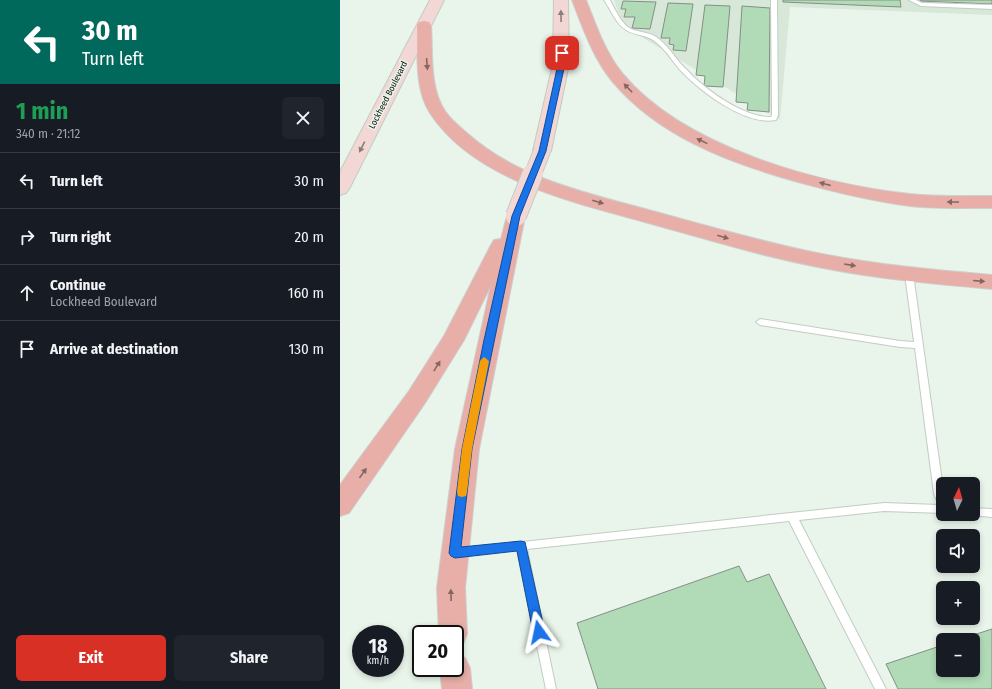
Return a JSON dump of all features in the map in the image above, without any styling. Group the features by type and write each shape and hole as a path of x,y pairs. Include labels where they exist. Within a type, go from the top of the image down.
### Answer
{"main road":[{"name":"Lockheed Boulevard","path":"340,190 437,0"},
{"path":"340,505 417,397 453,340 516,216 542,151 562,64 561,0"},
{"path":"579,0 605,59 617,77 641,102 666,121 699,140 733,156 771,169 831,185 899,198 945,202 992,202"},
{"path":"424,26 429,92 434,107 444,121 472,147 517,174 568,193 745,243 800,256 909,274 992,282"},
{"path":"453,625 451,588 467,449 516,216"},
{"path":"456,677 457,689"}],"lane":[{"path":"607,0 626,28 651,35 664,46 685,72 712,94 739,110 761,119 770,120 774,119 775,115 774,0"},
{"path":"912,0 921,4 992,7"},
{"path":"909,274 937,477"},
{"path":"760,322 900,344 918,345"},
{"path":"455,553 884,507 936,509"},
{"path":"980,512 992,513"},
{"path":"792,517 881,689"},
{"path":"521,546 551,689"}],"shaded area":[{"path":"614,0 992,0 992,15 790,7 780,120 623,26"}],"building":[{"path":"783,0 900,0 901,7 783,2"},
{"path":"992,0 992,4 920,1"},
{"path":"623,1 656,2 650,29 632,28 635,17 624,17 626,9 621,9"},
{"path":"668,3 693,4 686,51 673,50 674,45 669,44 670,38 661,38"},
{"path":"705,5 730,6 723,87 704,86 705,76 696,75"},
{"path":"742,6 770,8 769,112 747,110 748,103 736,102"},
{"path":"739,566 747,582 769,574 826,689 598,689 577,623"},
{"path":"992,629 992,689 898,689 886,664 936,647 936,677 980,677 980,633"}],"slow traffic":[{"path":"462,492 467,449 484,361"}],"route":[{"path":"539,632 521,546 455,553 467,449 489,340 516,216 542,151 562,64 562,53"}]}
